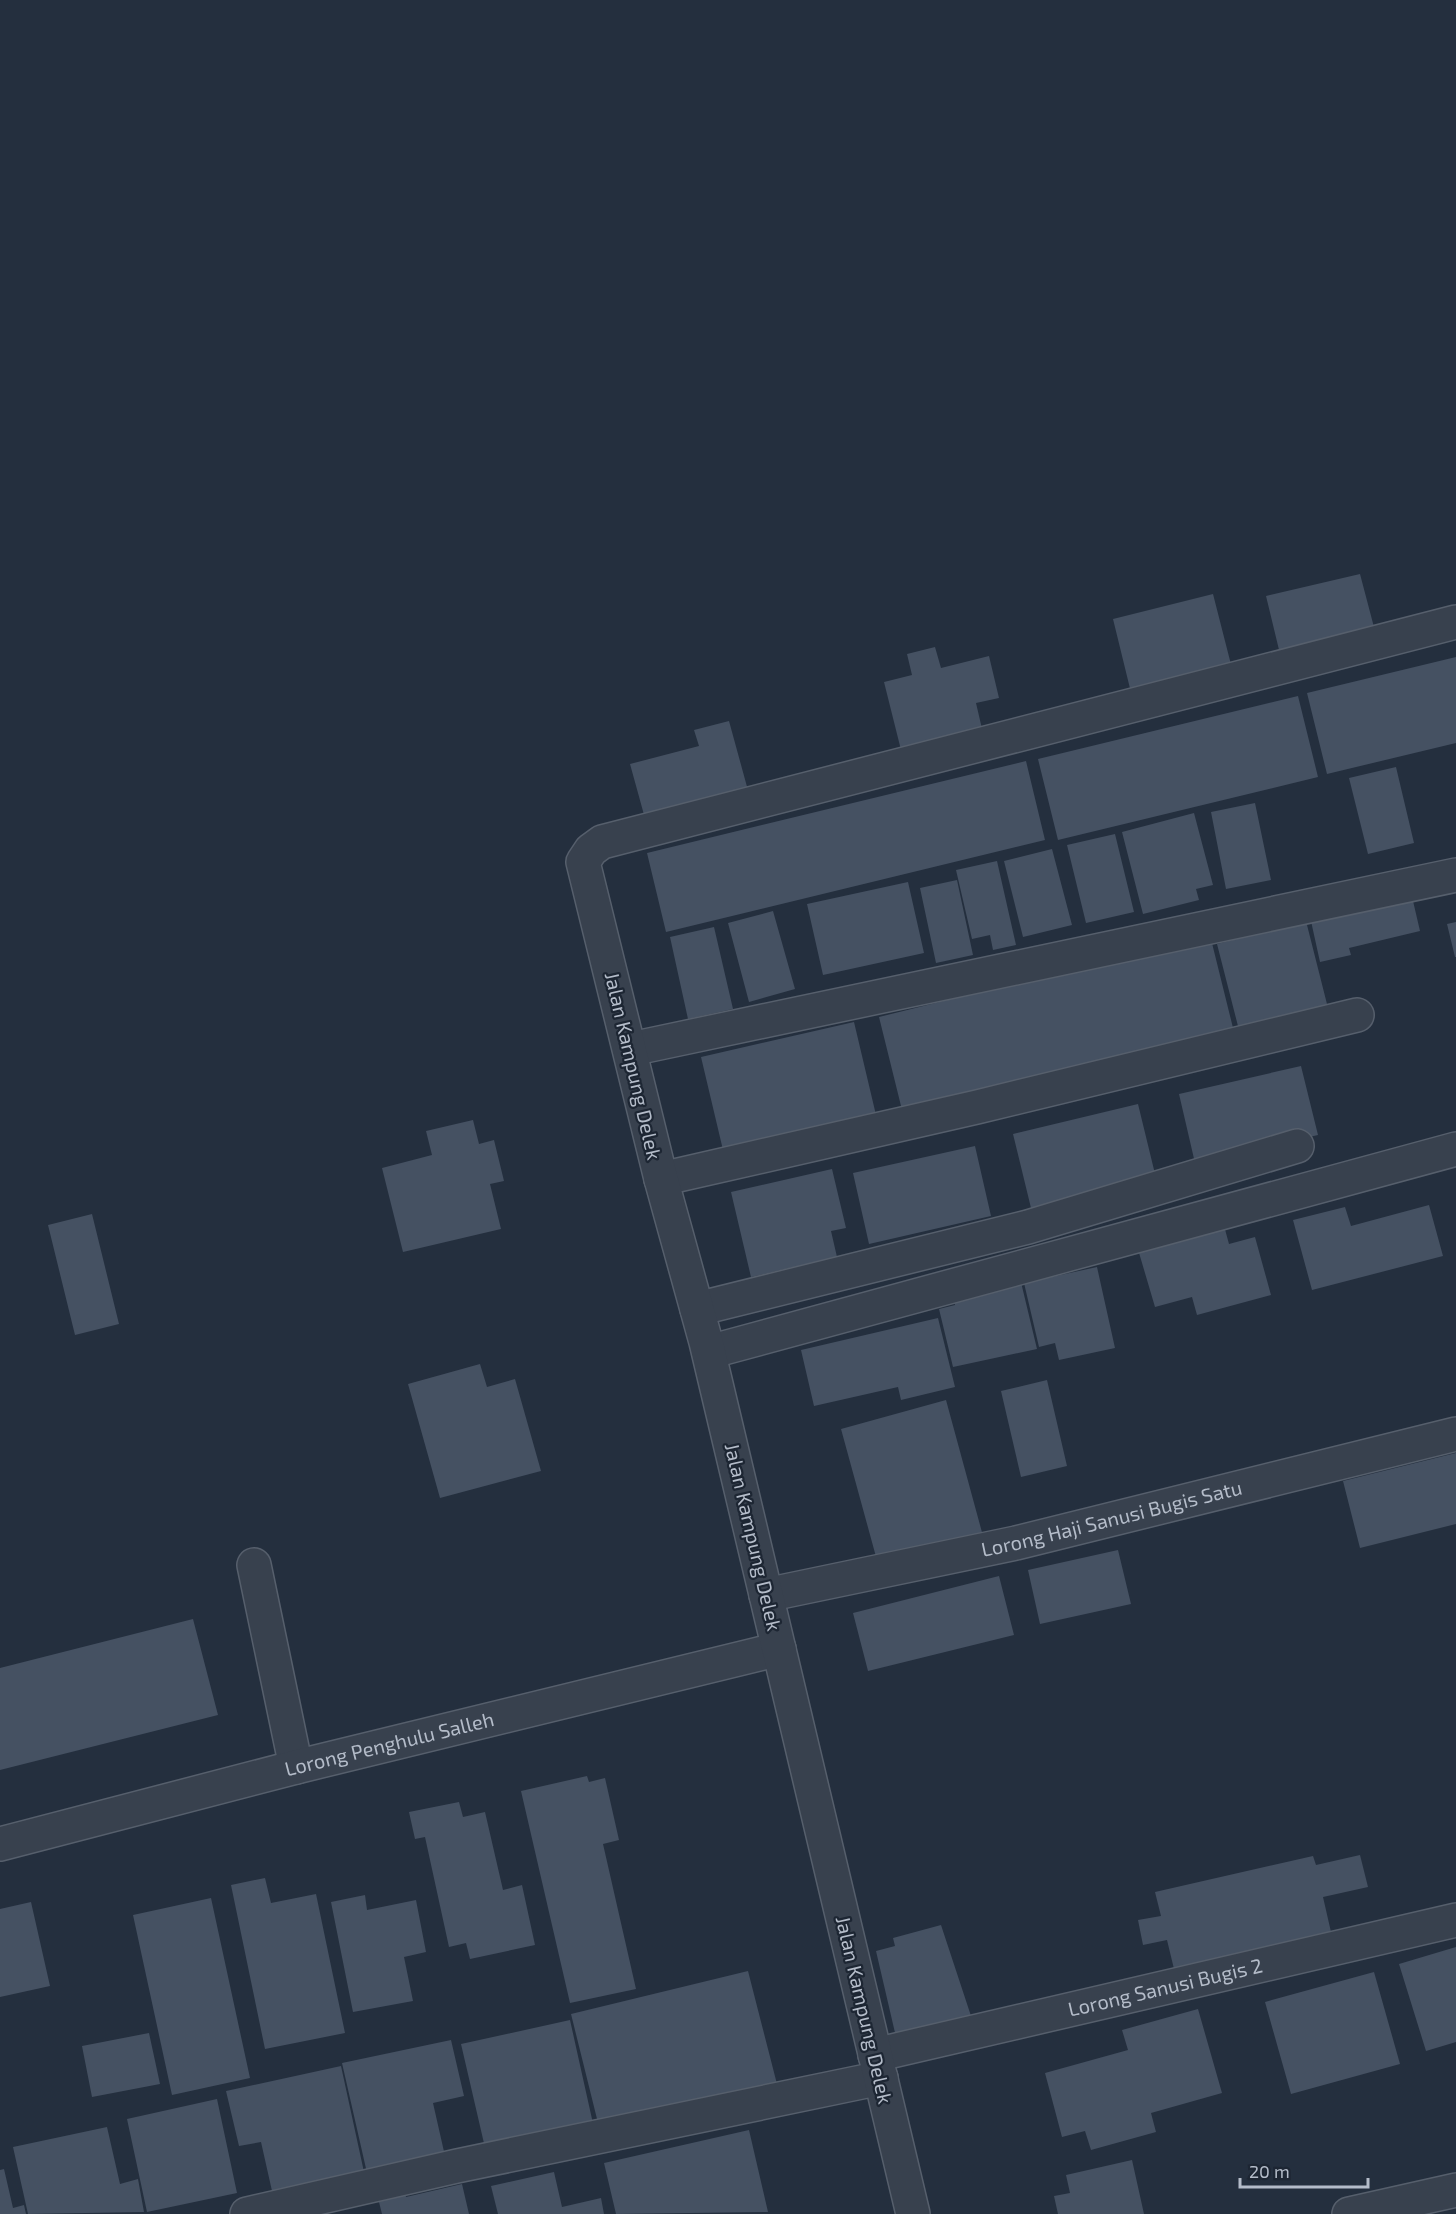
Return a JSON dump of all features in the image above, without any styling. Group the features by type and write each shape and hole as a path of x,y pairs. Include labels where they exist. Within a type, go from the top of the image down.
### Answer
{"street":[{"name":"Jalan Kampung Delek","path":"913,2214 709,1352 661,1179 631,1048 583,862 591,850 602,842 1456,622"},
{"path":"631,1048 1456,875"},
{"path":"661,1179 989,1104 1357,1015"},
{"path":"697,1309 1028,1227 1297,1146"},
{"path":"709,1352 1456,1149"},
{"name":"Lorong Haji Sanusi Bugis Satu","path":"766,1595 1016,1543 1456,1434"},
{"path":"254,1565 296,1767"},
{"name":"Lorong Penghulu Salleh","path":"0,1844 296,1767 779,1649"},
{"name":"Lorong Sanusi Bugis 2","path":"247,2214 878,2067 1456,1920"},
{"path":"1349,2214 1456,2190"}],"building":[{"path":"1360,574 1375,631 1280,654 1266,596"},
{"path":"1213,594 1237,688 1136,713 1113,619"},
{"path":"935,647 941,668 989,656 999,698 976,703 986,746 905,766 884,682 912,675 907,654"},
{"path":"1456,657 1456,743 1327,774 1307,693"},
{"path":"1298,696 1318,777 1058,840 1038,759"},
{"path":"729,721 749,794 646,822 630,764 699,746 694,730"},
{"path":"1026,761 1045,840 666,932 647,853"},
{"path":"1396,767 1414,843 1368,854 1349,778"},
{"path":"1255,803 1271,880 1226,889 1211,812"},
{"path":"1194,813 1213,885 1196,889 1199,900 1143,914 1122,832"},
{"path":"1115,834 1134,912 1086,923 1067,845"},
{"path":"1052,849 1072,925 1023,937 1004,861"},
{"path":"997,861 1016,945 993,950 990,935 972,939 956,870"},
{"path":"957,880 973,955 936,963 920,888"},
{"path":"908,882 924,953 823,975 807,904"},
{"path":"1410,888 1420,931 1349,948 1351,955 1320,962 1309,912"},
{"path":"773,911 795,989 749,1002 728,923"},
{"path":"1306,921 1328,1008 1239,1030 1217,944"},
{"path":"1456,922 1456,957 1455,957 1447,924"},
{"path":"714,927 733,1009 688,1019 670,937"},
{"path":"1210,935 1235,1036 904,1118 879,1017"},
{"path":"854,1022 876,1115 723,1150 701,1057"},
{"path":"1301,1066 1318,1135 1195,1163 1179,1094"},
{"path":"1138,1104 1156,1178 1031,1208 1013,1134"},
{"path":"473,1120 479,1144 494,1140 504,1181 490,1184 501,1229 403,1252 382,1168 432,1155 426,1131"},
{"path":"975,1146 991,1216 869,1244 853,1173"},
{"path":"832,1169 846,1228 831,1231 837,1257 751,1277 731,1192"},
{"path":"1429,1205 1443,1256 1312,1290 1293,1220 1345,1207 1351,1226"},
{"path":"92,1214 119,1324 75,1335 48,1225"},
{"path":"1223,1222 1229,1244 1255,1237 1271,1295 1197,1315 1192,1297 1155,1307 1137,1246"},
{"path":"1097,1267 1115,1348 1059,1360 1055,1343 1039,1347 1024,1283"},
{"path":"1020,1278 1037,1349 953,1367 939,1309 955,1305 952,1288"},
{"path":"938,1318 955,1387 901,1400 898,1387 814,1406 801,1350"},
{"path":"480,1364 487,1387 515,1379 541,1471 440,1498 408,1384"},
{"path":"1047,1380 1067,1466 1021,1477 1001,1391"},
{"path":"946,1400 983,1536 878,1564 841,1429"},
{"path":"1456,1453 1456,1524 1360,1548 1343,1481"},
{"path":"1118,1550 1131,1604 1040,1624 1028,1570"},
{"path":"999,1576 1014,1635 868,1671 853,1613"},
{"path":"193,1619 218,1715 0,1770 0,1668"},
{"path":"587,1776 589,1782 605,1778 619,1840 603,1844 636,1989 570,2003 521,1791"},
{"path":"459,1802 463,1817 485,1812 503,1890 522,1885 535,1945 470,1959 466,1943 449,1947 425,1837 415,1839 409,1812"},
{"path":"1360,1855 1368,1887 1323,1897 1331,1932 1174,1969 1167,1940 1143,1945 1138,1920 1161,1916 1155,1892 1313,1856 1316,1865"},
{"path":"265,1878 271,1903 316,1894 345,2033 265,2049 231,1885"},
{"path":"365,1895 367,1910 416,1900 426,1952 404,1957 413,2001 353,2012 331,1902"},
{"path":"211,1898 250,2078 172,2095 133,1915"},
{"path":"31,1902 50,1986 0,1997 0,1909"},
{"path":"941,1925 972,2019 896,2037 876,1951 895,1946 893,1938"},
{"path":"1456,1947 1456,2042 1426,2051 1399,1964"},
{"path":"748,1971 778,2088 600,2131 571,2014"},
{"path":"1374,1972 1400,2064 1291,2094 1265,2002"},
{"path":"1198,2009 1222,2093 1151,2113 1156,2132 1091,2150 1085,2131 1062,2137 1045,2073 1128,2050 1122,2030"},
{"path":"570,2020 594,2128 486,2152 461,2044"},
{"path":"149,2033 160,2084 92,2097 82,2046"},
{"path":"451,2040 464,2096 433,2103 445,2156 367,2173 342,2063"},
{"path":"341,2066 364,2172 272,2191 261,2142 239,2146 226,2091"},
{"path":"217,2099 237,2193 147,2212 127,2119"},
{"path":"107,2127 120,2184 138,2179 144,2212 28,2214 13,2147"},
{"path":"749,2130 768,2212 616,2214 604,2163"},
{"path":"1132,2160 1144,2214 1058,2214 1054,2196 1070,2193 1066,2175"},
{"path":"4,2169 13,2208 24,2205 26,2214 0,2214 0,2170"},
{"path":"554,2172 562,2207 601,2198 604,2214 498,2214 491,2186"},
{"path":"462,2184 469,2214 382,2214 377,2194 404,2188 406,2197"}]}
